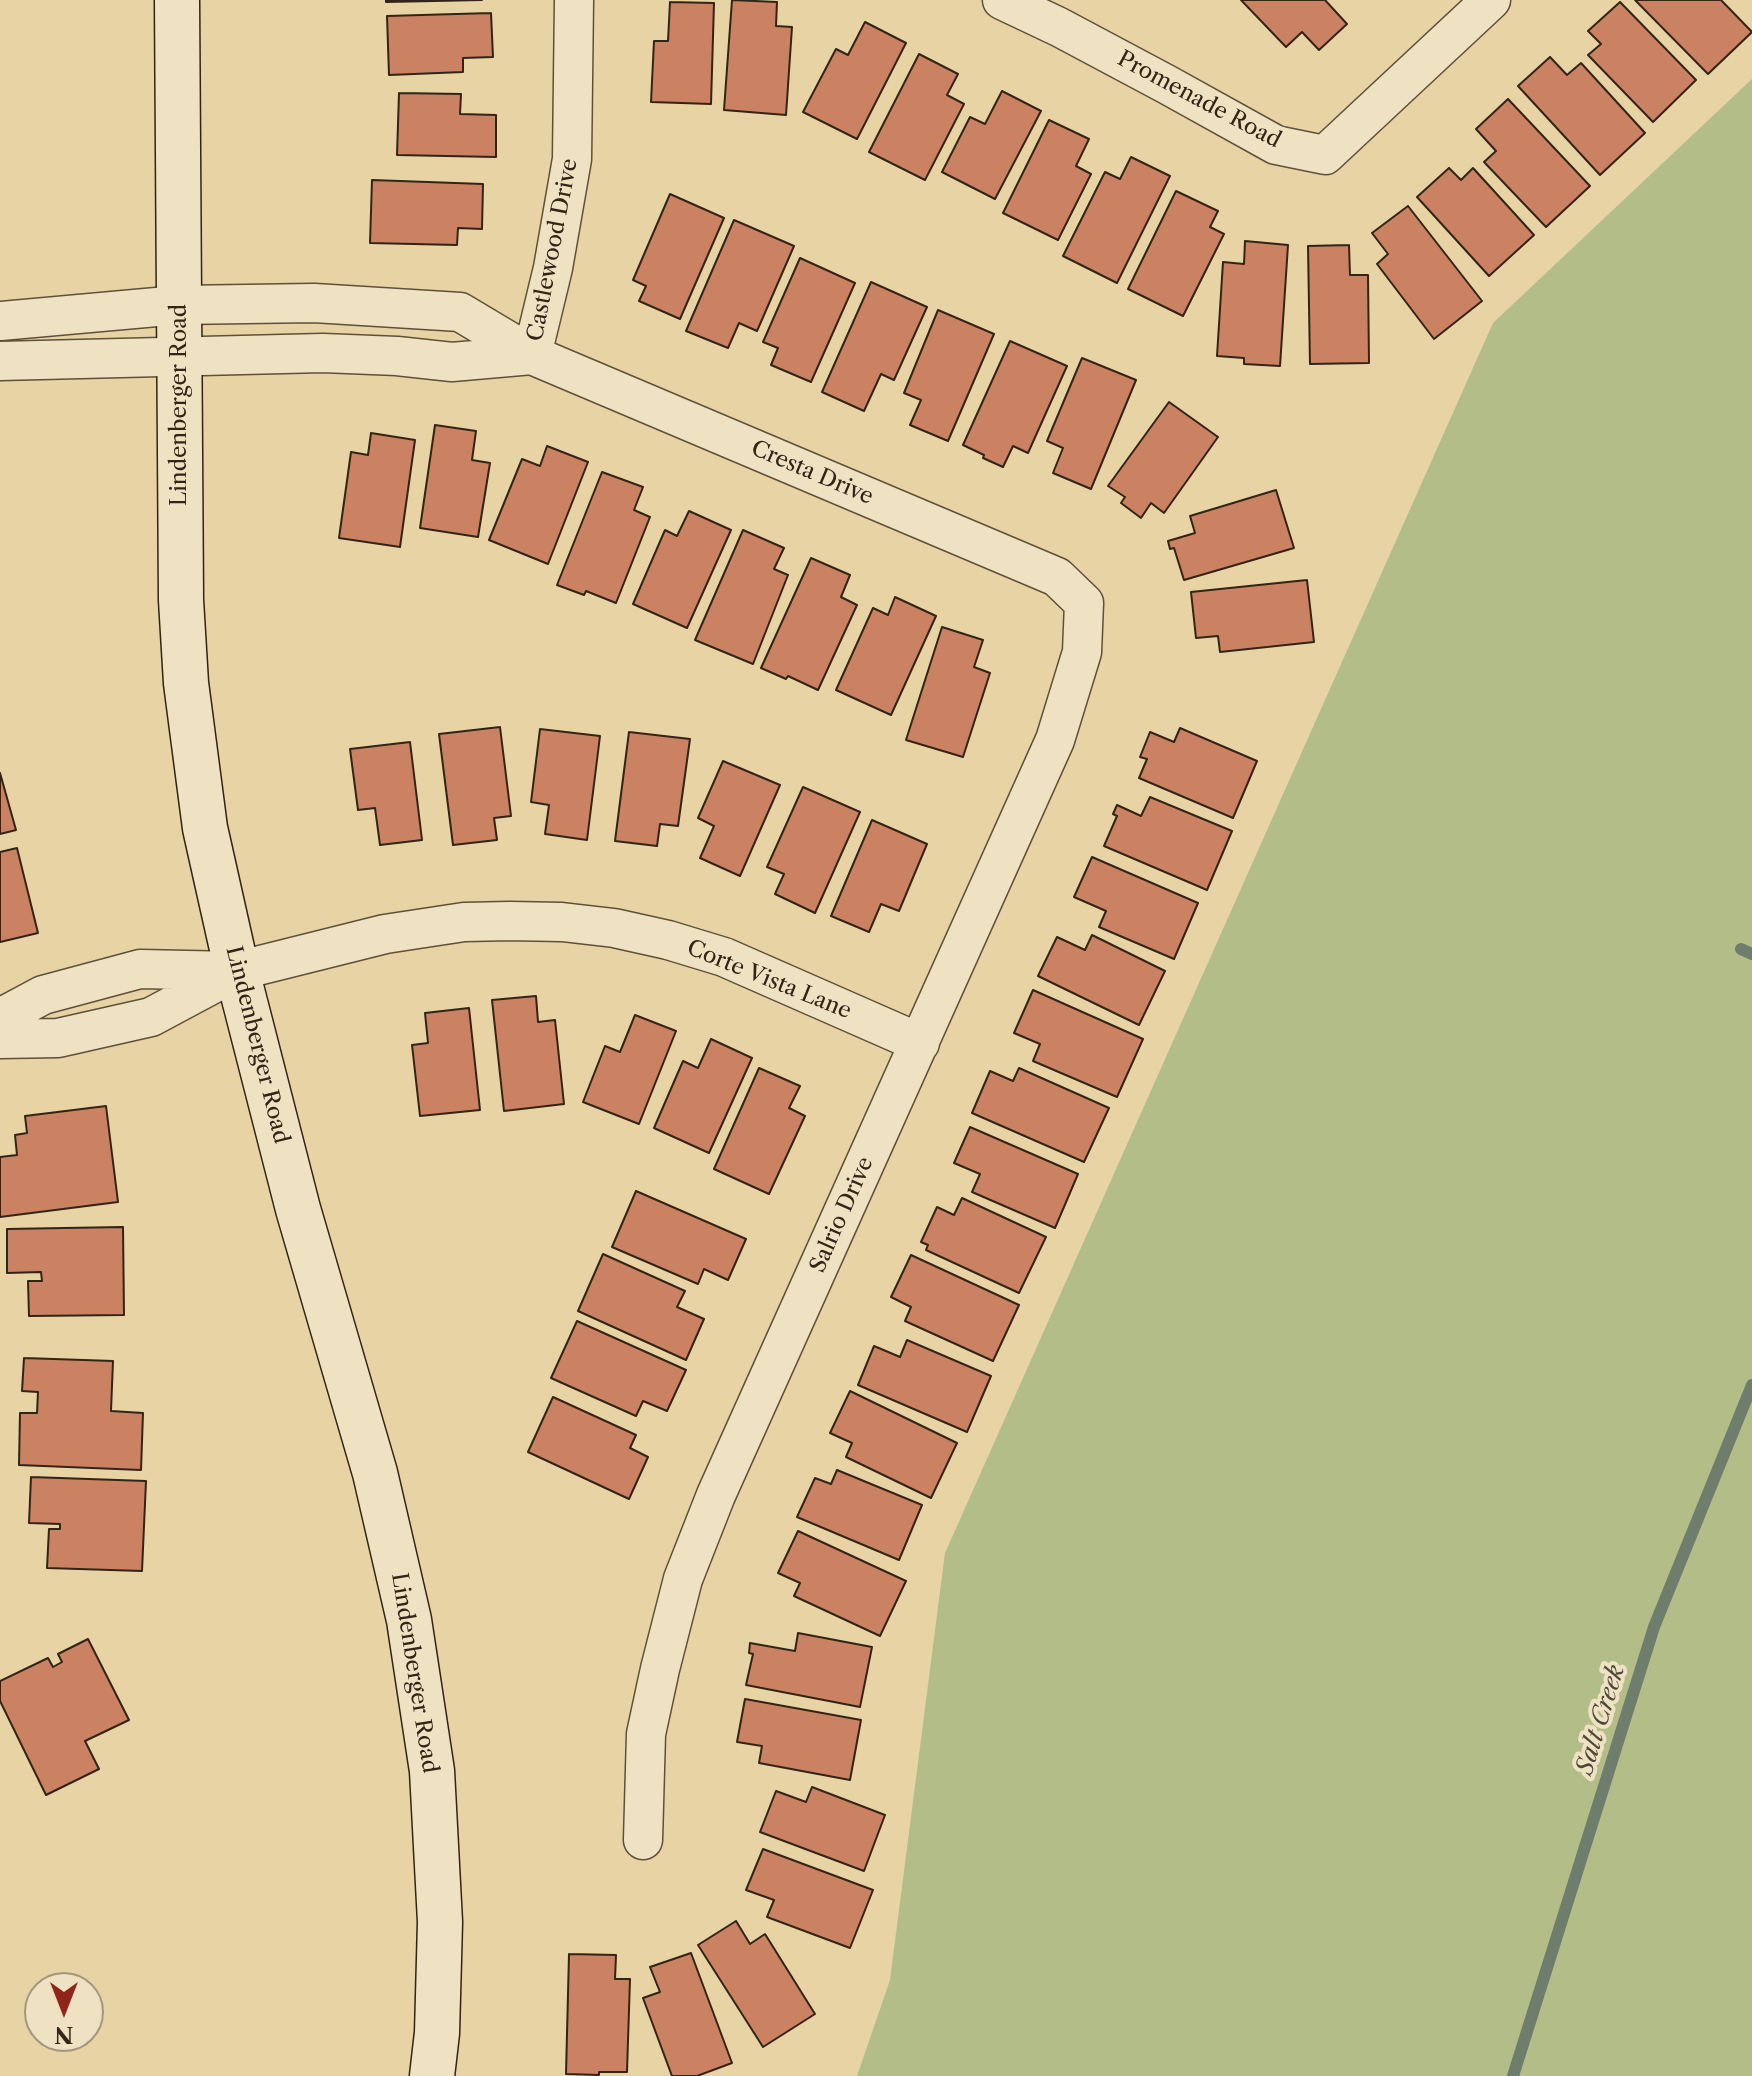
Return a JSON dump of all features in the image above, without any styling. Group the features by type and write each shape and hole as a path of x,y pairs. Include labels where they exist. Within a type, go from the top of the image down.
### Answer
{"street":[{"name":"Lindenberger Road","path":"177,0 181,600 186,683 205,828 237,971 298,1209 375,1473 409,1620 432,1771 440,1922 437,2033 432,2076"},
{"name":"Castlewood Drive","path":"532,355 553,268 572,159 574,0"},
{"name":"Promenade Road","path":"1002,0 1059,27 1276,145 1325,155 1491,0"},
{"name":"Cresta Drive","path":"0,321 179,305 314,303 460,312 532,355 1057,577 1084,603"},
{"name":"Cresta Drive","path":"0,361 323,353 452,362 532,355"},
{"name":"Salrio Drive","path":"643,1840 646,1734 683,1579 716,1495 1055,740 1082,652 1084,603"},
{"name":"Corte Vista Lane","path":"237,971 385,934 464,922 523,921 588,925 668,940 724,957 920,1043"},
{"path":"0,1018 43,995 140,969 237,971"},
{"path":"0,1039 58,1038 151,1017 237,971"}],"green space":[{"path":"1752,79 1752,2076 857,2076 890,1980 945,1553 1493,323"}],"building":[{"path":"386,0 482,0 386,2"},
{"path":"732,0 777,2 776,26 792,27 786,115 724,110"},
{"path":"1241,0 1325,0 1347,24 1319,50 1302,32 1286,47"},
{"path":"1635,0 1721,0 1752,32 1708,74"},
{"path":"670,2 714,3 711,104 651,102 654,41 668,41"},
{"path":"1620,2 1696,80 1653,122 1588,55 1601,44 1588,31"},
{"path":"491,13 493,57 463,58 463,72 389,75 387,16"},
{"path":"865,22 906,43 857,139 803,112 836,49 848,55"},
{"path":"919,54 958,74 947,95 964,104 925,180 869,152"},
{"path":"1550,57 1567,75 1581,63 1645,133 1600,175 1518,86"},
{"path":"1002,91 1041,111 995,199 942,172 970,117 985,124"},
{"path":"399,93 461,94 460,114 496,115 496,157 397,155"},
{"path":"1508,99 1590,186 1546,227 1484,162 1496,151 1476,129"},
{"path":"1049,120 1089,139 1076,166 1091,174 1058,240 1003,213"},
{"path":"1131,157 1170,176 1117,283 1063,256 1105,172 1120,179"},
{"path":"1449,168 1461,180 1473,168 1534,235 1489,276 1417,197"},
{"path":"372,180 483,184 482,229 458,228 457,245 370,243"},
{"path":"1176,191 1218,211 1210,227 1224,234 1183,316 1128,289"},
{"path":"670,194 724,218 680,319 639,301 646,286 633,280"},
{"path":"1408,206 1482,301 1434,339 1377,264 1388,254 1372,233"},
{"path":"734,220 794,246 757,331 739,323 728,348 686,331"},
{"path":"1245,241 1288,245 1280,366 1244,364 1244,358 1217,356 1223,262 1244,264"},
{"path":"1349,245 1350,275 1368,275 1369,363 1310,364 1308,246"},
{"path":"800,258 855,283 811,382 771,365 778,348 763,342"},
{"path":"871,282 927,307 894,380 881,374 864,411 822,392"},
{"path":"938,310 994,334 948,441 910,425 921,400 904,393"},
{"path":"1010,341 1067,366 1028,453 1013,446 1003,467 963,445"},
{"path":"1082,358 1136,380 1091,489 1053,473 1063,448 1047,441"},
{"path":"1169,402 1218,437 1164,513 1151,503 1141,518 1121,503 1125,497 1108,486"},
{"path":"435,425 476,431 472,460 490,463 478,537 420,528"},
{"path":"371,433 415,440 400,547 339,538 351,452 368,455"},
{"path":"547,446 588,462 548,564 489,540 522,459 540,466"},
{"path":"602,472 643,487 634,510 650,517 616,603 586,591 584,595 557,585"},
{"path":"1276,490 1294,548 1184,580 1174,548 1170,549 1168,541 1195,533 1190,516"},
{"path":"689,511 731,530 687,628 633,604 665,530 677,536"},
{"path":"743,530 784,548 774,569 788,575 753,664 695,640"},
{"path":"811,558 850,575 841,597 857,605 818,690 761,668"},
{"path":"1307,580 1314,642 1220,652 1218,636 1196,638 1191,592"},
{"path":"895,597 936,616 891,715 836,690 873,608 888,615"},
{"path":"942,627 983,640 974,667 990,673 963,757 906,740"},
{"path":"500,727 511,816 494,818 497,840 453,845 439,734"},
{"path":"1180,728 1257,761 1233,818 1139,778 1147,759 1140,757 1150,732 1174,742"},
{"path":"540,729 600,736 587,840 545,834 549,805 531,802"},
{"path":"629,732 690,739 678,826 660,824 657,846 615,841"},
{"path":"410,742 422,840 380,845 375,808 358,810 350,749"},
{"path":"723,761 780,785 740,876 700,858 714,826 698,818"},
{"path":"0,773 16,830 0,834"},
{"path":"803,787 860,812 815,913 775,894 784,874 767,867"},
{"path":"1150,797 1232,831 1207,890 1104,846 1117,816 1113,814 1117,805 1141,816"},
{"path":"872,820 927,844 899,911 881,904 869,932 831,916"},
{"path":"17,848 38,933 0,942 0,852"},
{"path":"1092,857 1198,903 1174,959 1099,927 1106,911 1074,897"},
{"path":"1092,935 1165,971 1139,1025 1038,976 1057,937 1085,950"},
{"path":"1033,990 1143,1039 1117,1097 1033,1061 1040,1044 1014,1033"},
{"path":"536,996 538,1022 555,1020 564,1104 504,1111 492,1000"},
{"path":"469,1008 480,1110 420,1116 412,1045 428,1043 425,1013"},
{"path":"635,1015 676,1031 639,1124 583,1102 605,1046 620,1052"},
{"path":"711,1039 752,1058 709,1153 654,1128 683,1061 698,1068"},
{"path":"759,1068 800,1086 789,1108 805,1116 769,1194 714,1169"},
{"path":"1019,1068 1109,1108 1084,1162 972,1113 990,1071 1013,1081"},
{"path":"106,1106 118,1202 0,1217 0,1157 17,1155 15,1135 27,1133 25,1116"},
{"path":"970,1127 1078,1174 1055,1228 972,1192 980,1174 954,1163"},
{"path":"636,1191 746,1239 728,1280 704,1269 698,1284 612,1247"},
{"path":"962,1198 1046,1237 1019,1293 926,1250 928,1245 921,1242 937,1207 954,1215"},
{"path":"123,1227 124,1315 29,1316 28,1281 42,1281 41,1272 7,1273 7,1229"},
{"path":"603,1254 685,1291 677,1307 704,1319 686,1360 578,1311"},
{"path":"911,1255 1019,1305 993,1361 905,1321 911,1307 891,1297"},
{"path":"577,1321 686,1370 667,1411 643,1401 636,1416 551,1378"},
{"path":"907,1340 991,1376 967,1432 858,1385 874,1346 900,1357"},
{"path":"24,1358 113,1361 111,1411 143,1413 141,1470 19,1465 20,1413 37,1413 38,1392 22,1391"},
{"path":"850,1391 957,1443 931,1498 846,1457 852,1443 830,1433"},
{"path":"553,1397 636,1435 630,1448 648,1457 629,1499 528,1452"},
{"path":"837,1470 922,1505 899,1560 797,1517 815,1478 831,1484"},
{"path":"31,1477 146,1481 142,1571 47,1568 49,1529 60,1529 60,1524 29,1523"},
{"path":"798,1531 906,1581 880,1636 794,1596 800,1583 778,1573"},
{"path":"798,1633 872,1647 860,1707 746,1685 753,1654 749,1653 750,1643 795,1651"},
{"path":"88,1639 129,1720 85,1741 99,1769 46,1795 0,1701 0,1681 48,1658 53,1667 62,1662 58,1654"},
{"path":"745,1699 861,1720 850,1780 759,1763 762,1746 737,1742"},
{"path":"812,1787 885,1815 864,1871 760,1832 776,1791 806,1802"},
{"path":"763,1849 873,1890 850,1948 767,1917 774,1900 746,1890"},
{"path":"736,1921 750,1944 765,1934 815,2014 763,2047 698,1945"},
{"path":"691,1953 732,2063 697,2076 672,2076 643,1998 660,1992 650,1967"},
{"path":"569,1954 616,1955 615,1979 630,1979 627,2072 566,2074"}],"waterway":[{"path":"1741,949 1752,954"},
{"name":"Salt Creek","path":"1513,2076 1654,1627 1752,1385"}]}
